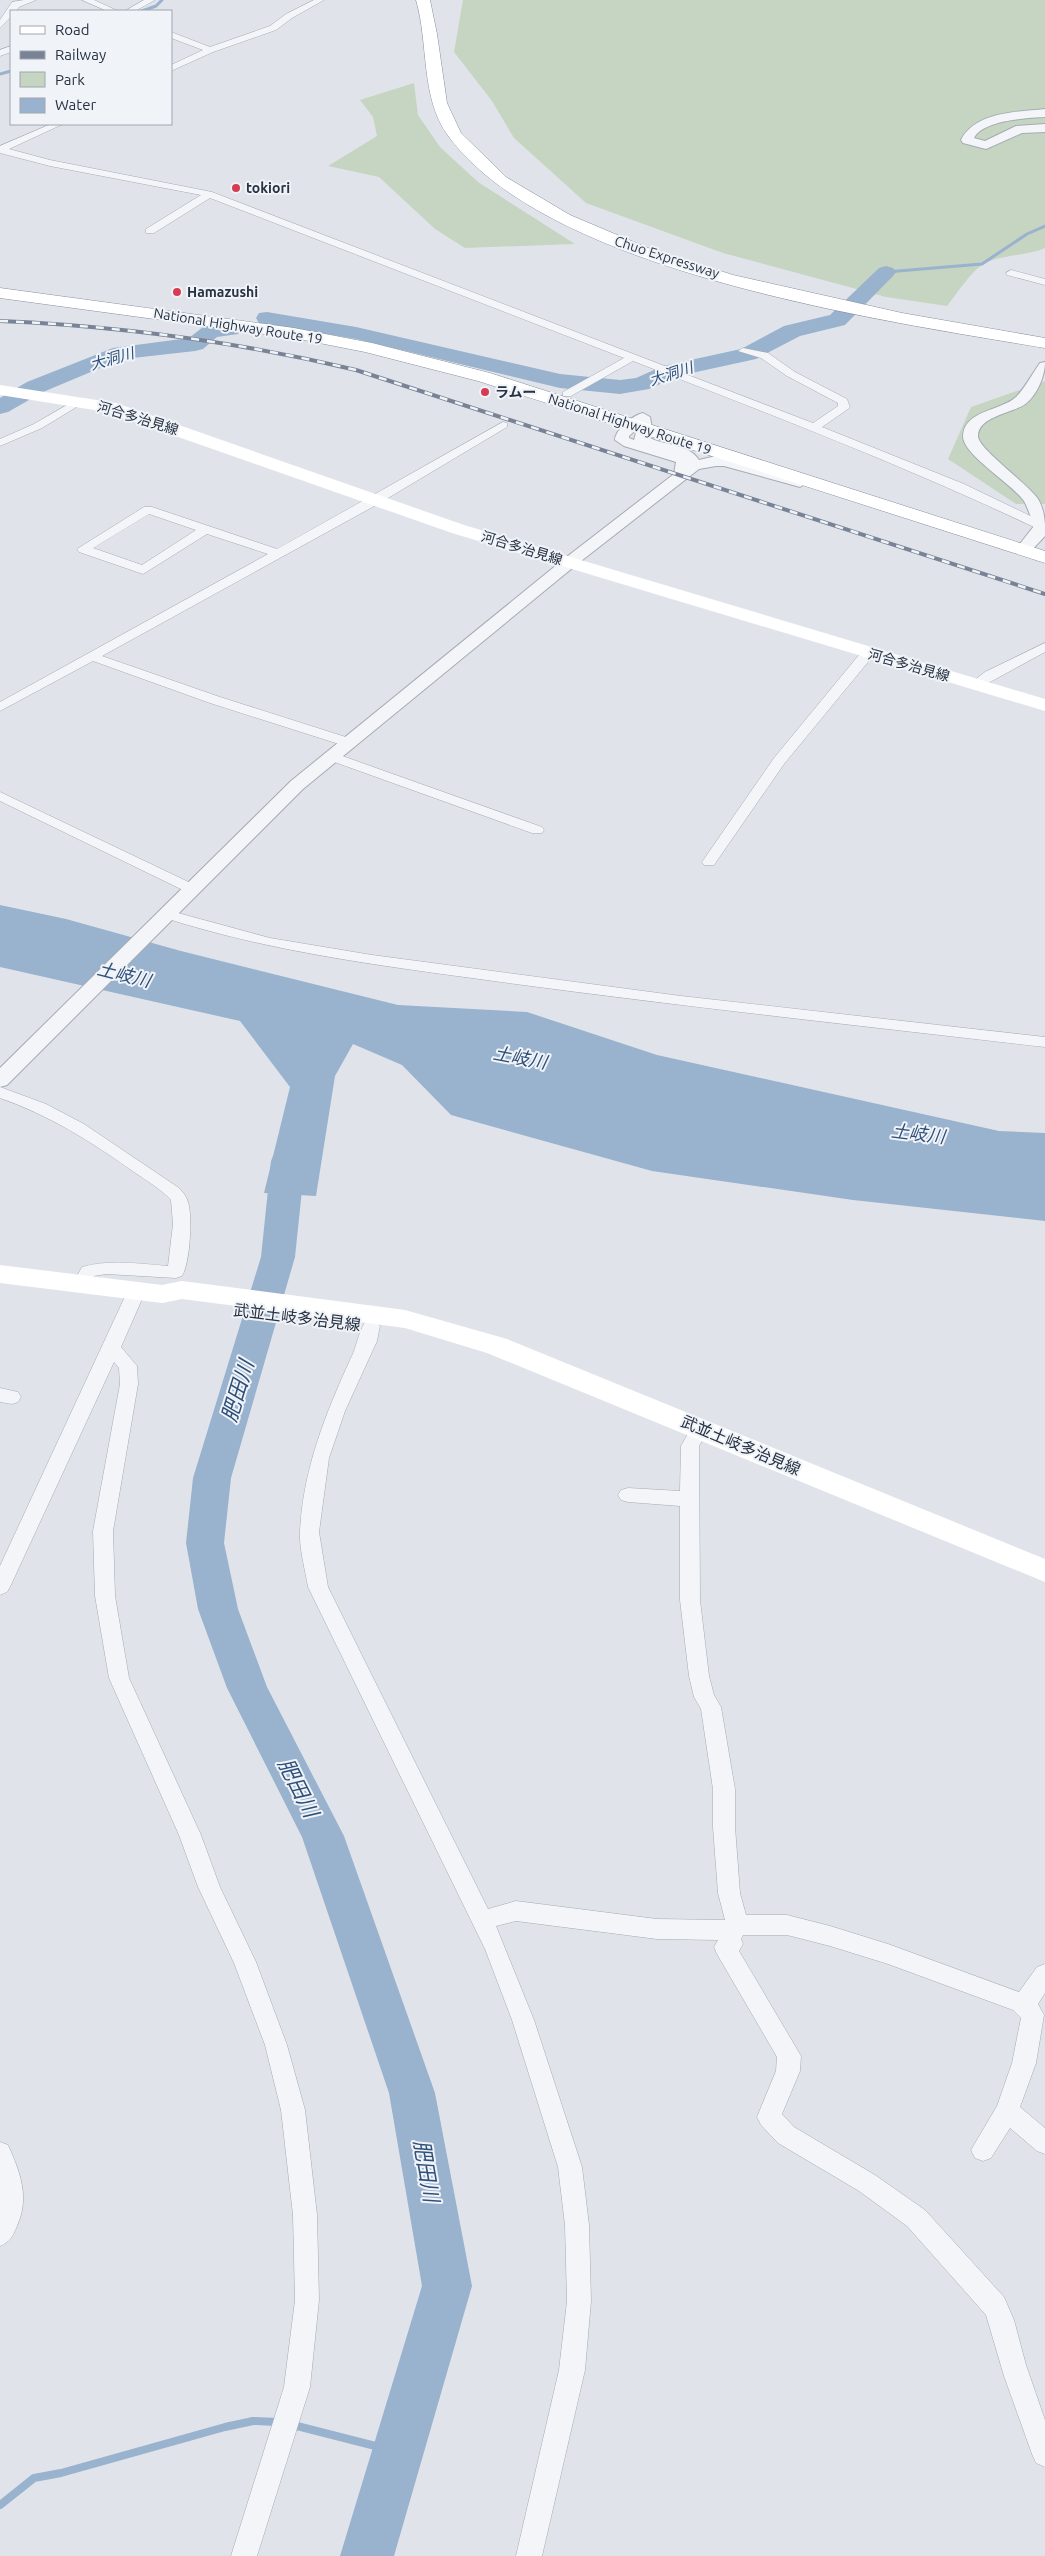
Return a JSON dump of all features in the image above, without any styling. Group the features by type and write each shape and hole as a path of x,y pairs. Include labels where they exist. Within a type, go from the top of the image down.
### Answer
{"highway":[{"name":"Chuo Expressway","path":"423,0 430,27 433,77 440,105 455,135 482,165 521,194 576,224 651,253 743,277 871,306 1045,342"},
{"name":"Chuo Expressway","path":"445,28 449,76 456,104 471,133 498,162 537,190 590,219 743,277"},
{"name":"National Highway Route 19","path":"0,286 310,329 414,351 574,390 640,424 828,488 1033,546"},
{"name":"National Highway Route 19","path":"0,293 250,326 351,344 484,378 640,424 1033,546 1045,557"},
{"name":"Chuo Expressway","path":"871,306 1045,334"}],"main road":[{"name":"河合多治見線","path":"0,390 79,401 129,413 374,501 868,653 1045,705"},
{"name":"武並土岐多治見線","path":"0,1274 363,1320 400,1330 434,1329 522,1355 1045,1571"}],"street":[{"path":"11,10 15,5 24,0"},
{"path":"2,8 32,0"},
{"path":"86,0 111,10"},
{"path":"130,10 151,0"},
{"path":"172,68 210,50 273,28 289,16 320,0"},
{"path":"0,25 10,12"},
{"path":"172,35 210,50"},
{"path":"1045,113 1015,116 993,121 971,132 967,140 986,145 1020,129 1045,128"},
{"path":"0,150 56,125"},
{"path":"0,150 50,164 191,189 209,194 814,428 960,487 1042,526"},
{"path":"150,231 209,194"},
{"path":"1011,273 1045,282"},
{"path":"743,351 764,355 791,374 843,401 844,406 814,428"},
{"path":"574,390 633,357"},
{"path":"1033,546 1042,531 1042,526 1030,500 1005,473 978,451 971,442 970,434 974,425 983,418 1020,401 1045,366"},
{"path":"0,443 38,426 79,401"},
{"path":"640,424 640,438 644,442 680,452 689,457 687,470"},
{"path":"0,707 374,501 503,425"},
{"path":"0,1080 264,816 331,756 570,562 687,470 716,461 725,462 828,488"},
{"path":"206,529 143,570 83,549 148,510 206,529 279,554"},
{"path":"976,684 990,674 1045,648"},
{"path":"709,862 780,761 868,653"},
{"path":"93,657 215,700 347,742"},
{"path":"331,756 537,830"},
{"path":"0,796 192,889"},
{"path":"161,920 372,960 681,1001 1045,1042"},
{"path":"0,1092 27,1101 100,1140 168,1188 179,1201 181,1224 176,1272 106,1268 88,1271 82,1283"},
{"path":"0,1587 110,1348 165,1294"},
{"path":"363,1320 368,1341 336,1411 320,1458 309,1532 318,1587 434,1825 484,1921 522,2020 570,2167 576,2224 579,2301 572,2370 529,2556"},
{"path":"110,1348 128,1366 129,1384 103,1530 105,1596 120,1678 190,1835 210,1887 245,1962 276,2045 293,2110 304,2206 308,2300 297,2387 244,2556"},
{"path":"701,1428 690,1446 690,1600 697,1644 699,1676 704,1696 711,1708 724,1789 724,1827 729,1893 736,1927 730,1938 732,1944 725,1947 789,2056 788,2071 769,2117 786,2135 867,2183 916,2218 995,2306 1003,2319 1008,2347 1023,2396 1045,2454"},
{"path":"628,1495 689,1499"},
{"path":"484,1921 502,1913 516,1912 657,1929 787,1925 888,1954 1021,2003 1033,2015 1024,2063 1007,2112 983,2150"},
{"path":"1021,2003 1030,1998 1045,1974"},
{"path":"1007,2112 1045,2143"},
{"path":"0,2153 7,2168 13,2194 9,2222 0,2234"}],"green space":[{"path":"463,0 1045,0 1045,248 1030,253 995,259 982,265 968,279 947,306 886,297 723,253 586,203 514,138 492,101 454,52"},
{"path":"414,83 418,115 440,147 478,182 575,244 465,248 435,229 379,177 328,166 377,136 373,117 360,100"},
{"path":"1045,381 1045,504 1016,504 948,459 971,407"}],"water":[{"name":"土岐川","path":"0,905 66,919 181,951 398,1005 527,1012 657,1055 999,1131 1045,1133 1045,1221 853,1200 652,1171 451,1115 402,1065 353,1044 335,1076 316,1196 264,1193 290,1087 240,1021 0,967"}],"waterway":[{"path":"145,10 156,6 162,0"},
{"path":"0,74 10,71"},
{"name":"大洞川","path":"886,272 982,264 1027,234 1045,226"},
{"name":"大洞川","path":"267,318 356,333 560,381 620,387 641,384 671,371 748,354 792,331 837,320 886,272"},
{"name":"大洞川","path":"0,407 35,387 97,361 121,353 195,344 211,332 230,329"},
{"name":"肥田川","path":"292,1148 288,1161 278,1257 212,1478 205,1543 218,1609 247,1688 323,1836 412,2093 447,2286 367,2556"},
{"path":"0,2505 34,2478 61,2473 225,2427 253,2421 278,2422"},
{"path":"293,2425 399,2452"}],"railway":[{"path":"0,321 135,331 179,337 268,351 356,370 1045,594"}],"place":[{"name":"tokiori","path":"236,188"},
{"name":"Hamazushi","path":"177,292"},
{"name":"ラムー","path":"485,392"}]}
